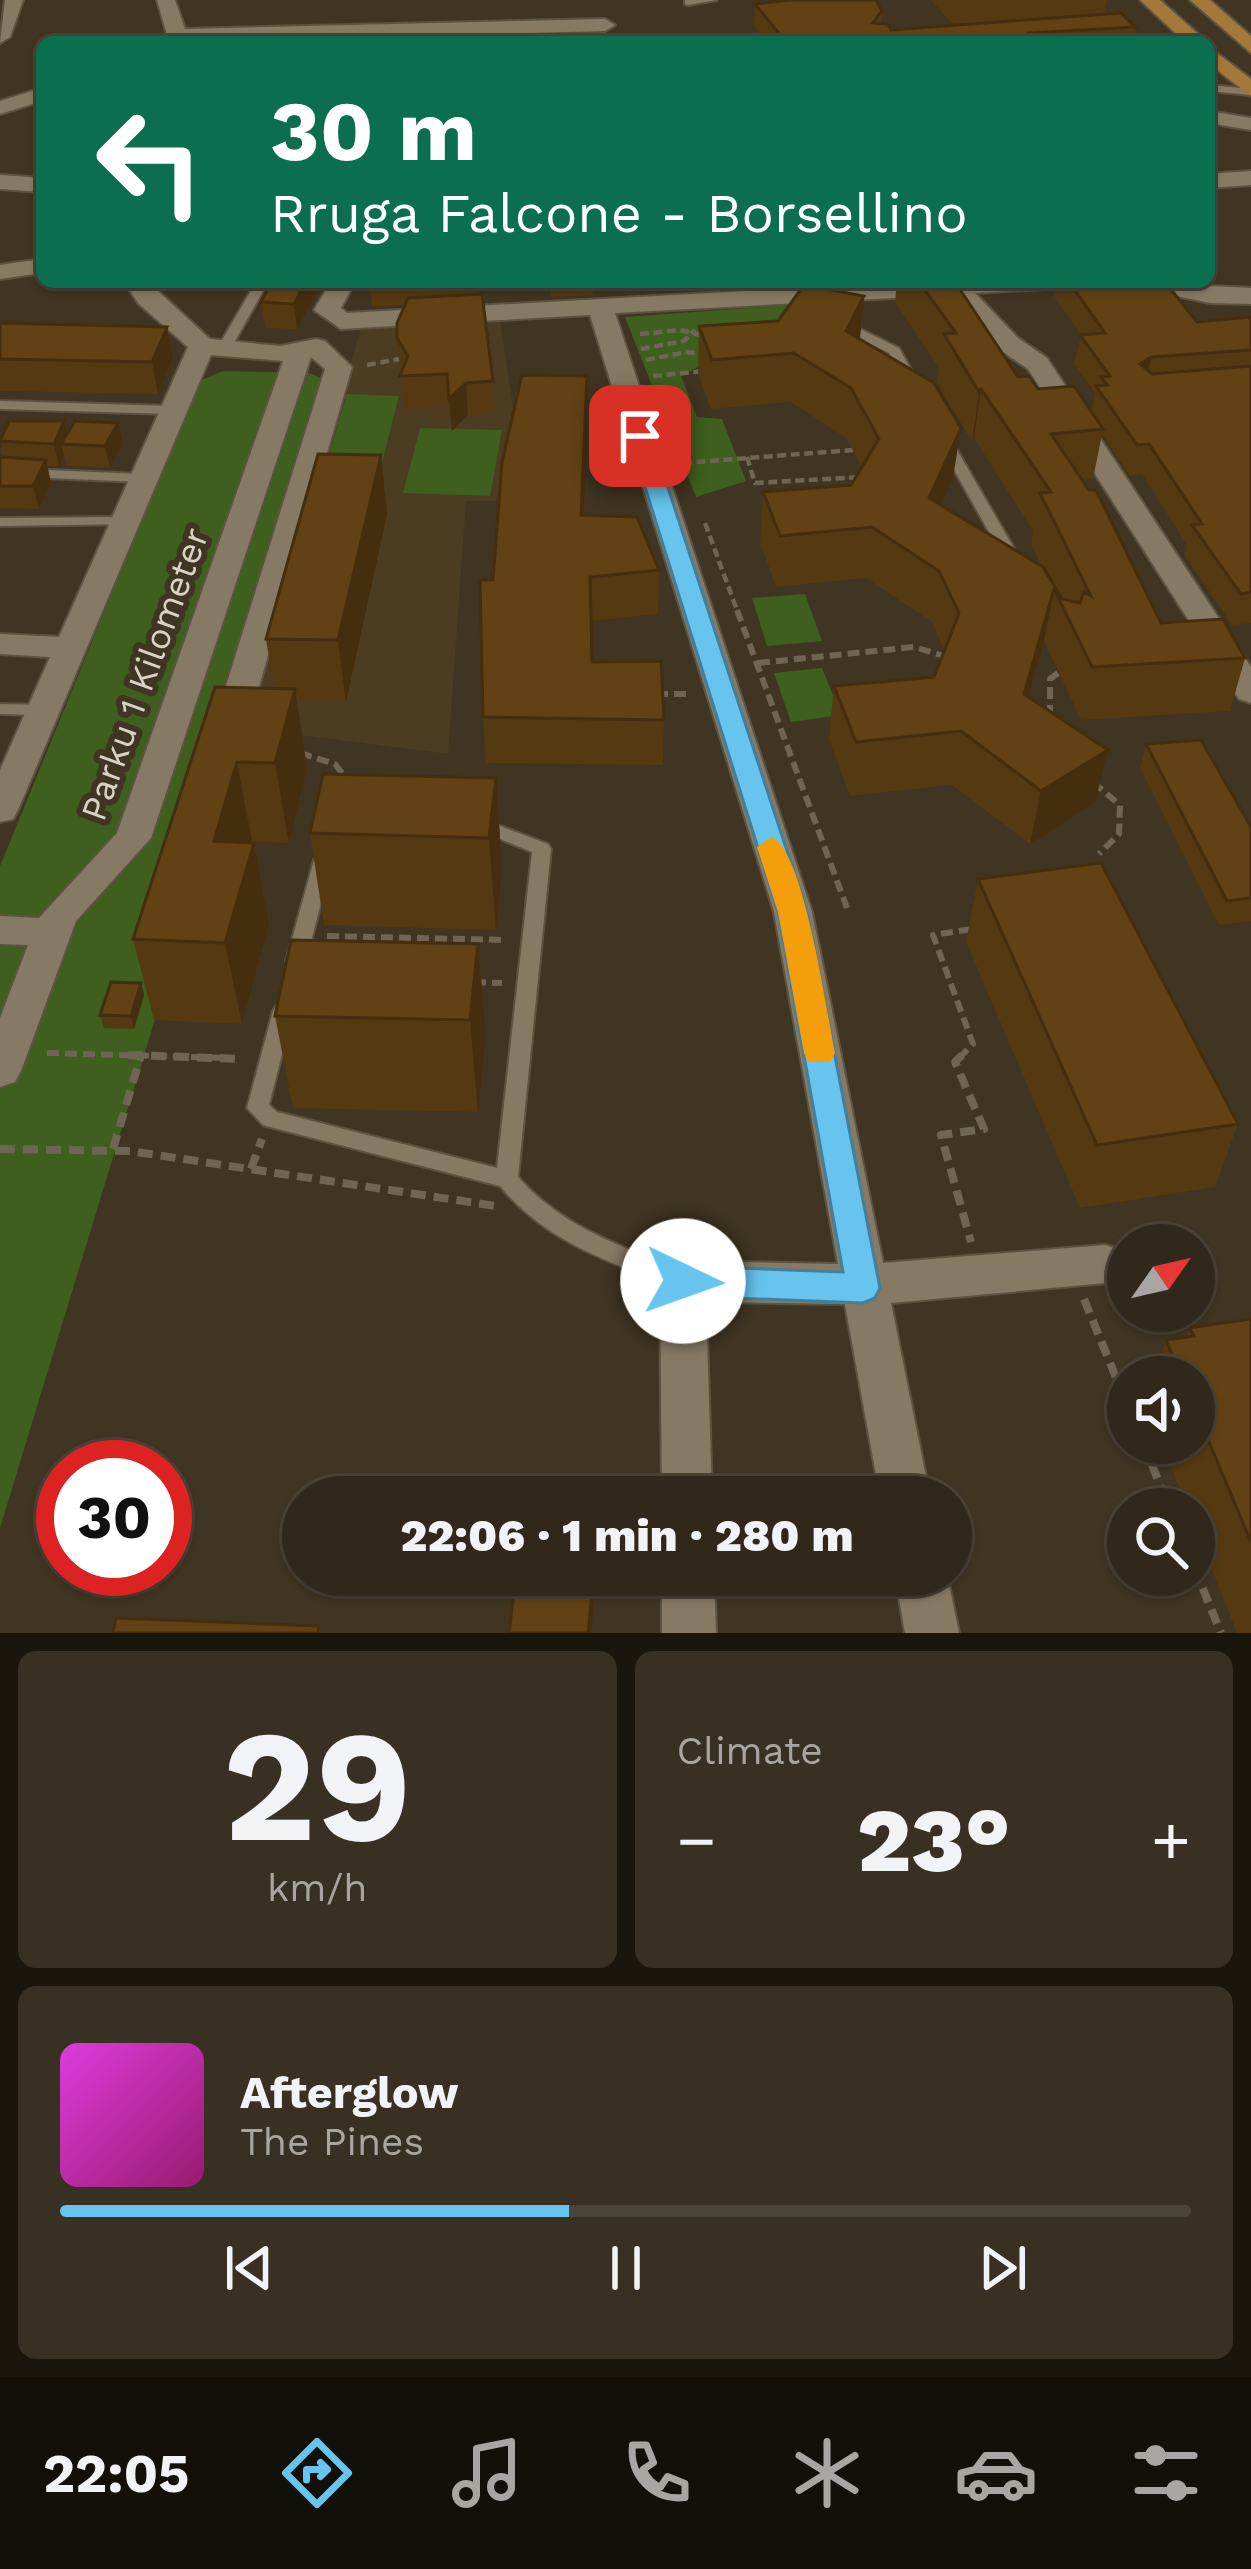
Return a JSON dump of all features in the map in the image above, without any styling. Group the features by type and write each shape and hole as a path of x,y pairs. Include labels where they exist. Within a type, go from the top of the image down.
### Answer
{"main road":[{"path":"1149,0 1190,36"},
{"path":"1199,0 1247,40"},
{"path":"1215,61 1251,91"}],"street":[{"path":"2,29 14,0"},
{"path":"166,0 177,36"},
{"path":"244,36 604,25"},
{"path":"0,108 36,96"},
{"path":"1215,126 1251,124"},
{"path":"1215,126 1251,136"},
{"path":"0,182 36,184"},
{"path":"0,272 36,267"},
{"path":"139,288 213,347 260,353 308,349 339,367 232,721"},
{"path":"340,288 327,310 341,321"},
{"path":"308,349 341,321 918,288"},
{"path":"956,288 1009,344 1038,364 1251,692"},
{"path":"1174,288 1251,296"},
{"path":"600,307 793,912 901,1476"},
{"path":"0,810 171,410 213,347"},
{"name":"Parku 1 Kilometer","path":"4,1061 58,915 133,838 308,349"},
{"path":"0,644 70,648"},
{"path":"0,930 52,932"},
{"path":"687,1476 683,1281 863,1288 982,1280 1088,1266"},
{"path":"688,1596 689,1633"},
{"path":"925,1596 932,1633"}],"lane":[{"path":"688,2 712,0"},
{"path":"1215,88 1251,91"},
{"path":"213,347 257,288"},
{"path":"836,295 854,330 894,351 915,389"},
{"path":"0,405 171,410"},
{"path":"937,427 1029,588"},
{"path":"0,472 141,478"},
{"path":"0,522 123,521"},
{"path":"0,709 43,710"},
{"path":"465,818 542,850 507,1179"},
{"path":"329,837 258,1108 270,1119 507,1179 530,1210 568,1236 683,1281"}],"path":[{"path":"638,349 674,344 694,332 699,302"},
{"path":"632,335 694,332 710,338"},
{"path":"643,361 686,352 711,356"},
{"path":"350,368 399,359"},
{"path":"649,377 706,371 718,365"},
{"path":"682,463 853,450"},
{"path":"747,457 755,483 866,476"},
{"path":"704,518 847,908"},
{"path":"758,662 914,647 947,657"},
{"path":"1056,732 1049,714 1050,679 1070,663"},
{"path":"635,694 720,694"},
{"path":"292,750 335,764 346,779"},
{"path":"1091,780 1120,805 1119,834 1099,854"},
{"path":"976,928 934,935 973,1044 955,1062 984,1129 941,1135 982,1280"},
{"path":"303,935 533,941"},
{"path":"413,960 417,938"},
{"path":"470,982 530,983"},
{"path":"112,1150 141,1055"},
{"path":"4,1061 141,1055 271,1060"},
{"path":"0,1149 112,1150 487,1205"},
{"path":"1088,1266 1114,1356"},
{"path":"1206,1596 1221,1633"}],"shaded area":[{"path":"500,321 514,413 497,501 466,501 448,754 247,728 361,328"}],"green space":[{"path":"819,303 681,376 697,417 722,419 746,481 696,497 625,317"},
{"path":"223,371 309,373 323,379 185,921 0,1528 0,866 199,381"},
{"path":"347,394 399,396 380,470 325,468"},
{"path":"420,428 502,430 490,496 403,493"},
{"path":"805,594 822,641 767,646 752,598"},
{"path":"822,668 841,715 791,722 774,673"}],"building":[{"path":"876,0 882,11 873,23 888,24 891,30 1121,13 1135,27 1030,33 1034,36 781,36 755,4"},
{"path":"268,288 303,288 294,304 261,302"},
{"path":"802,288 864,296 846,331 934,383 961,428 929,498 1043,567 1062,599 1080,603 1084,592 1091,596 1040,493 1051,492 944,334 956,333 923,288 959,288 1018,377 1029,376 1038,389 1074,386 1103,429 1051,434 1089,490 1096,490 1161,623 1223,619 1245,658 1092,667 1054,589 1024,694 1108,750 1041,791 961,731 856,742 834,686 934,677 959,613 939,571 872,527 780,536 763,492 851,485 879,439 851,388 794,353 712,360 699,326 778,321"},
{"path":"1073,288 1170,288 1197,322 1251,317 1251,350 1151,357 1140,364 1152,374 1251,366 1251,592 1241,594 1192,525 1202,524 1149,444 1137,445 1096,386 1107,385 1101,377 1110,376 1080,335 1105,333"},
{"path":"482,294 493,381 466,383 449,399 447,374 400,376 408,356 397,338 397,323 408,298"},
{"path":"0,323 167,327 152,362 0,359"},
{"path":"522,375 587,376 581,515 637,517 659,570 590,577 592,662 661,661 664,720 483,717 480,580 493,580 502,462"},
{"path":"9,421 64,421 54,444 0,441"},
{"path":"75,421 118,423 105,446 61,444"},
{"path":"318,454 381,455 338,640 266,639"},
{"path":"0,457 46,460 33,486 0,486"},
{"path":"215,687 295,689 275,763 237,762 214,841 254,843 225,943 133,939"},
{"path":"1201,740 1251,827 1251,898 1227,901 1146,744"},
{"path":"323,774 496,778 489,838 310,833"},
{"path":"1101,863 1238,1124 1097,1145 978,879"},
{"path":"291,940 478,944 470,1020 275,1016"},
{"path":"111,982 141,983 131,1016 100,1015"},
{"path":"1251,1319 1251,1542 1215,1456 1215,1356 1173,1356 1166,1340 1194,1336 1192,1332 1215,1332 1215,1324"},
{"path":"513,1596 592,1596 588,1633 509,1633"},
{"path":"116,1618 319,1626 318,1633 113,1633"}],"slow traffic":[{"path":"771,847 793,912 819,1053"}],"route":[{"path":"640,436 793,912 863,1288 683,1281"}]}
